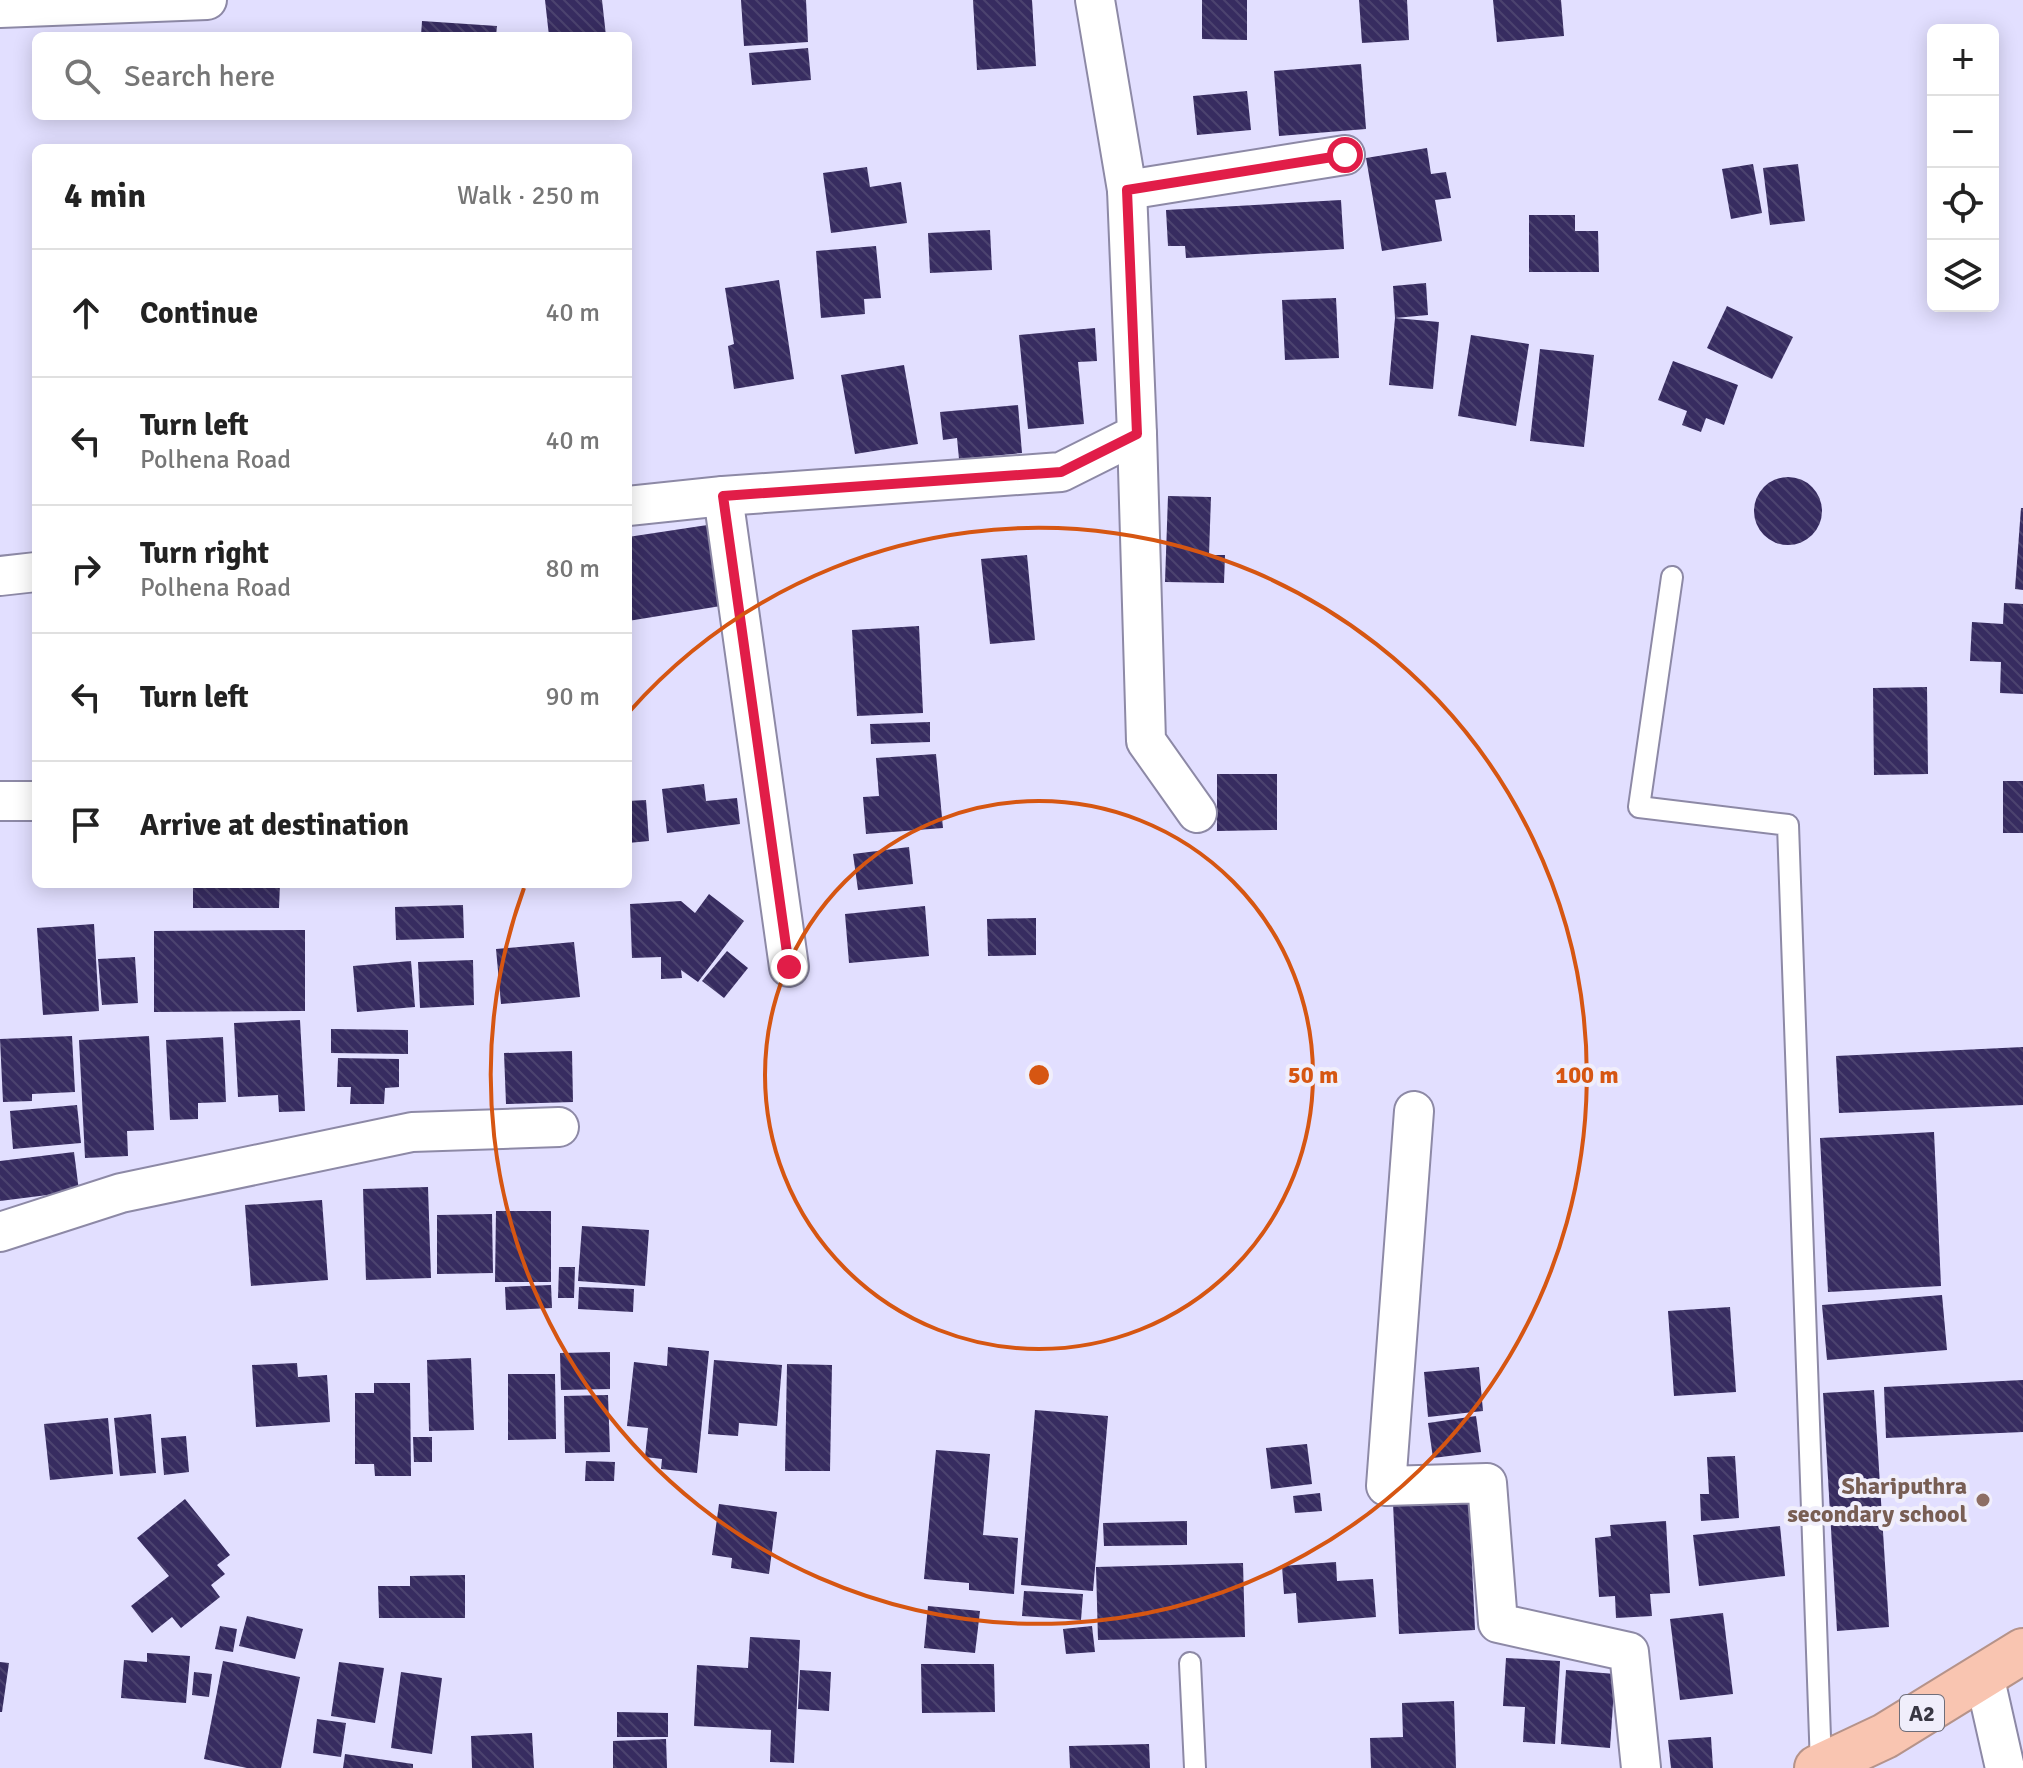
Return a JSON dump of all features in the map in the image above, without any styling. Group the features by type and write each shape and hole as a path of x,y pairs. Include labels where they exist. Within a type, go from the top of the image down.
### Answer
{"highway":[{"name":"A2","path":"1819,1767 1885,1736 2023,1651"}],"street":[{"path":"0,8 207,0"},
{"path":"1095,0 1127,190 1146,741 1197,813"},
{"path":"1127,190 1345,155"},
{"path":"632,506 723,496 1061,472 1137,434"},
{"path":"723,496 789,967"},
{"path":"0,576 32,572"},
{"path":"0,801 32,801"},
{"path":"1414,1111 1386,1486 1487,1483 1498,1623 1629,1652 1641,1768"},
{"path":"0,1232 121,1193 412,1132 559,1127"},
{"path":"1984,1675 2005,1768"}],"lane":[{"path":"1672,577 1639,807 1788,825 1819,1767"},
{"path":"1190,1663 1195,1768"}],"building":[{"path":"545,0 602,0 606,32 549,32"},
{"path":"741,0 806,0 808,42 744,46"},
{"path":"973,0 1032,0 1036,66 977,70"},
{"path":"1202,0 1247,0 1247,40 1202,39"},
{"path":"1359,0 1407,0 1409,40 1362,43"},
{"path":"1493,0 1561,0 1564,36 1497,42"},
{"path":"422,21 497,26 496,32 421,32"},
{"path":"808,48 811,80 752,85 749,53"},
{"path":"1361,64 1366,129 1279,136 1274,71"},
{"path":"1247,91 1251,130 1197,135 1193,96"},
{"path":"1427,148 1431,174 1446,172 1451,198 1435,200 1442,241 1382,251 1366,158"},
{"path":"1753,164 1762,213 1731,219 1722,169"},
{"path":"1798,164 1805,221 1770,225 1763,168"},
{"path":"867,167 870,187 901,182 907,223 831,233 823,173"},
{"path":"1341,200 1344,249 1186,258 1185,246 1168,246 1166,210"},
{"path":"1529,215 1575,215 1575,231 1598,231 1599,272 1529,272"},
{"path":"990,230 992,270 930,273 928,233"},
{"path":"876,246 881,298 864,299 865,314 821,318 816,251"},
{"path":"779,280 794,379 734,389 728,346 734,344 725,288"},
{"path":"1426,283 1428,315 1395,318 1393,286"},
{"path":"1336,298 1339,358 1285,360 1282,300"},
{"path":"1727,306 1793,337 1772,379 1707,348"},
{"path":"1395,318 1439,322 1433,389 1389,385"},
{"path":"1095,328 1097,361 1078,362 1084,424 1028,429 1019,335"},
{"path":"1471,335 1529,344 1516,426 1458,416"},
{"path":"1540,349 1594,355 1584,447 1530,441"},
{"path":"1673,361 1738,385 1724,425 1706,418 1701,432 1682,425 1687,411 1658,400"},
{"path":"904,365 918,444 855,454 841,375"},
{"path":"1018,405 1022,453 959,459 957,438 943,440 940,412"},
{"path":"1795,477 1816,492 1822,511 1820,524 1812,535 1795,545 1781,545 1764,535 1756,524 1754,504 1764,487 1775,479"},
{"path":"1168,496 1211,497 1209,555 1225,555 1224,583 1165,582"},
{"path":"2023,508 2023,590 2015,589"},
{"path":"714,524 727,605 632,620 632,536"},
{"path":"1027,555 1035,640 990,644 981,559"},
{"path":"2004,603 2023,604 2023,694 2000,693 2001,662 1970,661 1972,622 2003,624"},
{"path":"919,626 923,713 857,716 852,630"},
{"path":"1927,687 1928,774 1874,775 1873,688"},
{"path":"930,722 930,742 871,744 870,724"},
{"path":"936,754 943,828 866,834 863,797 879,796 876,758"},
{"path":"1217,774 1277,774 1277,830 1217,831"},
{"path":"2003,781 2023,781 2023,833 2003,833"},
{"path":"704,784 706,801 737,798 740,824 667,833 662,789"},
{"path":"646,800 649,841 632,843 632,801"},
{"path":"909,847 913,884 858,890 853,854"},
{"path":"193,888 280,888 279,908 193,908"},
{"path":"709,894 744,921 698,982 681,970 682,978 661,979 661,957 632,958 630,904 681,901 695,913"},
{"path":"463,905 464,938 396,940 395,907"},
{"path":"925,906 929,956 849,963 845,914"},
{"path":"1036,918 1036,955 988,956 987,919"},
{"path":"94,924 99,1011 43,1015 37,928"},
{"path":"305,930 305,1011 154,1012 154,931"},
{"path":"574,942 580,997 501,1004 496,949"},
{"path":"727,951 748,968 724,998 702,981"},
{"path":"135,957 138,1003 102,1005 98,959"},
{"path":"473,960 474,1005 420,1008 418,962"},
{"path":"411,961 415,1007 357,1012 353,966"},
{"path":"300,1020 305,1111 279,1112 278,1095 238,1097 234,1023"},
{"path":"331,1029 408,1030 408,1054 331,1053"},
{"path":"72,1036 75,1092 32,1094 32,1101 3,1102 0,1039"},
{"path":"149,1036 154,1130 127,1131 128,1156 85,1158 79,1040"},
{"path":"223,1037 226,1102 198,1103 198,1119 170,1120 166,1040"},
{"path":"2023,1047 2023,1105 1839,1113 1836,1056"},
{"path":"572,1051 573,1102 506,1104 504,1053"},
{"path":"338,1058 399,1059 399,1087 385,1088 384,1104 350,1104 351,1087 337,1087"},
{"path":"77,1105 81,1143 13,1149 10,1111"},
{"path":"1934,1132 1941,1286 1828,1292 1820,1138"},
{"path":"74,1152 79,1191 0,1201 0,1161"},
{"path":"428,1187 431,1278 366,1280 363,1189"},
{"path":"322,1200 328,1280 251,1286 245,1205"},
{"path":"496,1211 551,1211 551,1282 495,1282"},
{"path":"492,1214 493,1273 437,1274 437,1215"},
{"path":"582,1226 649,1230 645,1286 578,1281"},
{"path":"559,1267 575,1267 574,1298 558,1298"},
{"path":"551,1285 552,1308 506,1310 505,1287"},
{"path":"579,1287 634,1289 633,1312 578,1309"},
{"path":"1942,1295 1947,1350 1827,1360 1822,1305"},
{"path":"1730,1307 1736,1392 1674,1396 1668,1311"},
{"path":"668,1347 709,1351 697,1473 661,1469 662,1459 645,1457 648,1428 627,1426 634,1362 667,1366"},
{"path":"610,1352 610,1389 561,1390 560,1353"},
{"path":"471,1358 474,1430 429,1431 427,1360"},
{"path":"714,1360 782,1365 777,1426 739,1423 738,1436 708,1434"},
{"path":"297,1363 298,1377 327,1375 330,1422 256,1427 252,1365"},
{"path":"787,1364 832,1365 830,1471 785,1471"},
{"path":"1479,1367 1483,1411 1428,1417 1424,1372"},
{"path":"508,1374 555,1374 556,1439 508,1440"},
{"path":"2023,1380 2023,1432 1886,1438 1884,1387"},
{"path":"374,1383 410,1383 411,1476 375,1476 374,1464 355,1464 355,1393 374,1393"},
{"path":"1874,1390 1889,1627 1837,1631 1823,1393"},
{"path":"608,1395 610,1452 565,1453 564,1396"},
{"path":"1035,1410 1108,1416 1093,1591 1021,1585"},
{"path":"151,1414 156,1473 120,1476 114,1418"},
{"path":"1476,1416 1481,1452 1433,1458 1428,1423"},
{"path":"108,1418 113,1474 50,1480 44,1424"},
{"path":"186,1436 189,1472 164,1475 161,1438"},
{"path":"413,1437 432,1437 432,1462 414,1462"},
{"path":"1307,1444 1312,1484 1271,1489 1266,1448"},
{"path":"936,1450 990,1454 983,1535 1018,1538 1014,1594 969,1590 969,1583 924,1579"},
{"path":"1735,1456 1739,1518 1701,1521 1700,1494 1709,1494 1707,1457"},
{"path":"586,1461 615,1462 614,1481 585,1481"},
{"path":"1320,1493 1322,1511 1295,1513 1293,1496"},
{"path":"185,1499 230,1555 217,1565 225,1574 211,1585 220,1597 181,1628 172,1617 152,1633 131,1606 169,1576 137,1538"},
{"path":"1469,1500 1475,1630 1399,1634 1393,1503"},
{"path":"719,1504 777,1512 769,1574 731,1568 732,1558 712,1555"},
{"path":"1187,1521 1187,1545 1104,1546 1103,1523"},
{"path":"1666,1521 1670,1593 1650,1594 1652,1616 1616,1618 1615,1596 1599,1597 1595,1538 1611,1536 1610,1525"},
{"path":"1780,1526 1785,1576 1699,1586 1693,1535"},
{"path":"1336,1562 1337,1581 1373,1579 1376,1617 1298,1623 1296,1593 1284,1594 1282,1566"},
{"path":"1243,1563 1245,1637 1098,1640 1096,1567"},
{"path":"465,1575 465,1618 379,1618 378,1586 410,1586 410,1576"},
{"path":"1024,1591 1083,1594 1081,1620 1022,1616"},
{"path":"928,1606 980,1611 975,1653 924,1648"},
{"path":"1723,1613 1733,1694 1680,1700 1670,1619"},
{"path":"247,1616 303,1629 295,1659 239,1646"},
{"path":"220,1626 237,1629 233,1652 215,1649"},
{"path":"1092,1626 1095,1652 1066,1654 1063,1629"},
{"path":"750,1637 800,1640 794,1763 770,1762 771,1730 694,1726 697,1665 748,1668"},
{"path":"147,1653 190,1656 186,1703 121,1698 124,1660 147,1662"},
{"path":"1506,1658 1560,1661 1555,1744 1523,1742 1525,1707 1503,1706"},
{"path":"223,1661 300,1677 281,1768 247,1768 204,1759"},
{"path":"0,1662 9,1663 2,1712 0,1712"},
{"path":"339,1662 384,1668 375,1723 331,1716"},
{"path":"921,1664 994,1664 995,1712 922,1713"},
{"path":"800,1670 831,1672 829,1711 798,1709"},
{"path":"1566,1670 1615,1674 1610,1748 1561,1744"},
{"path":"194,1672 212,1674 209,1697 192,1695"},
{"path":"401,1672 442,1678 432,1754 391,1748"},
{"path":"1454,1701 1456,1768 1371,1768 1370,1738 1403,1737 1402,1703"},
{"path":"617,1712 668,1713 668,1737 617,1737"},
{"path":"317,1719 346,1723 341,1757 313,1753"},
{"path":"532,1733 534,1768 472,1768 471,1736"},
{"path":"1711,1737 1713,1768 1671,1768 1668,1740"},
{"path":"666,1739 667,1768 613,1768 613,1741"},
{"path":"1149,1744 1150,1768 1070,1768 1069,1746"},
{"path":"345,1754 413,1764 413,1768 343,1768"}],"place":[{"name":"Shariputhra secondary school","path":"1983,1500"}],"route":[{"path":"789,967 723,496 1061,472 1137,434 1127,190 1345,155"}]}
